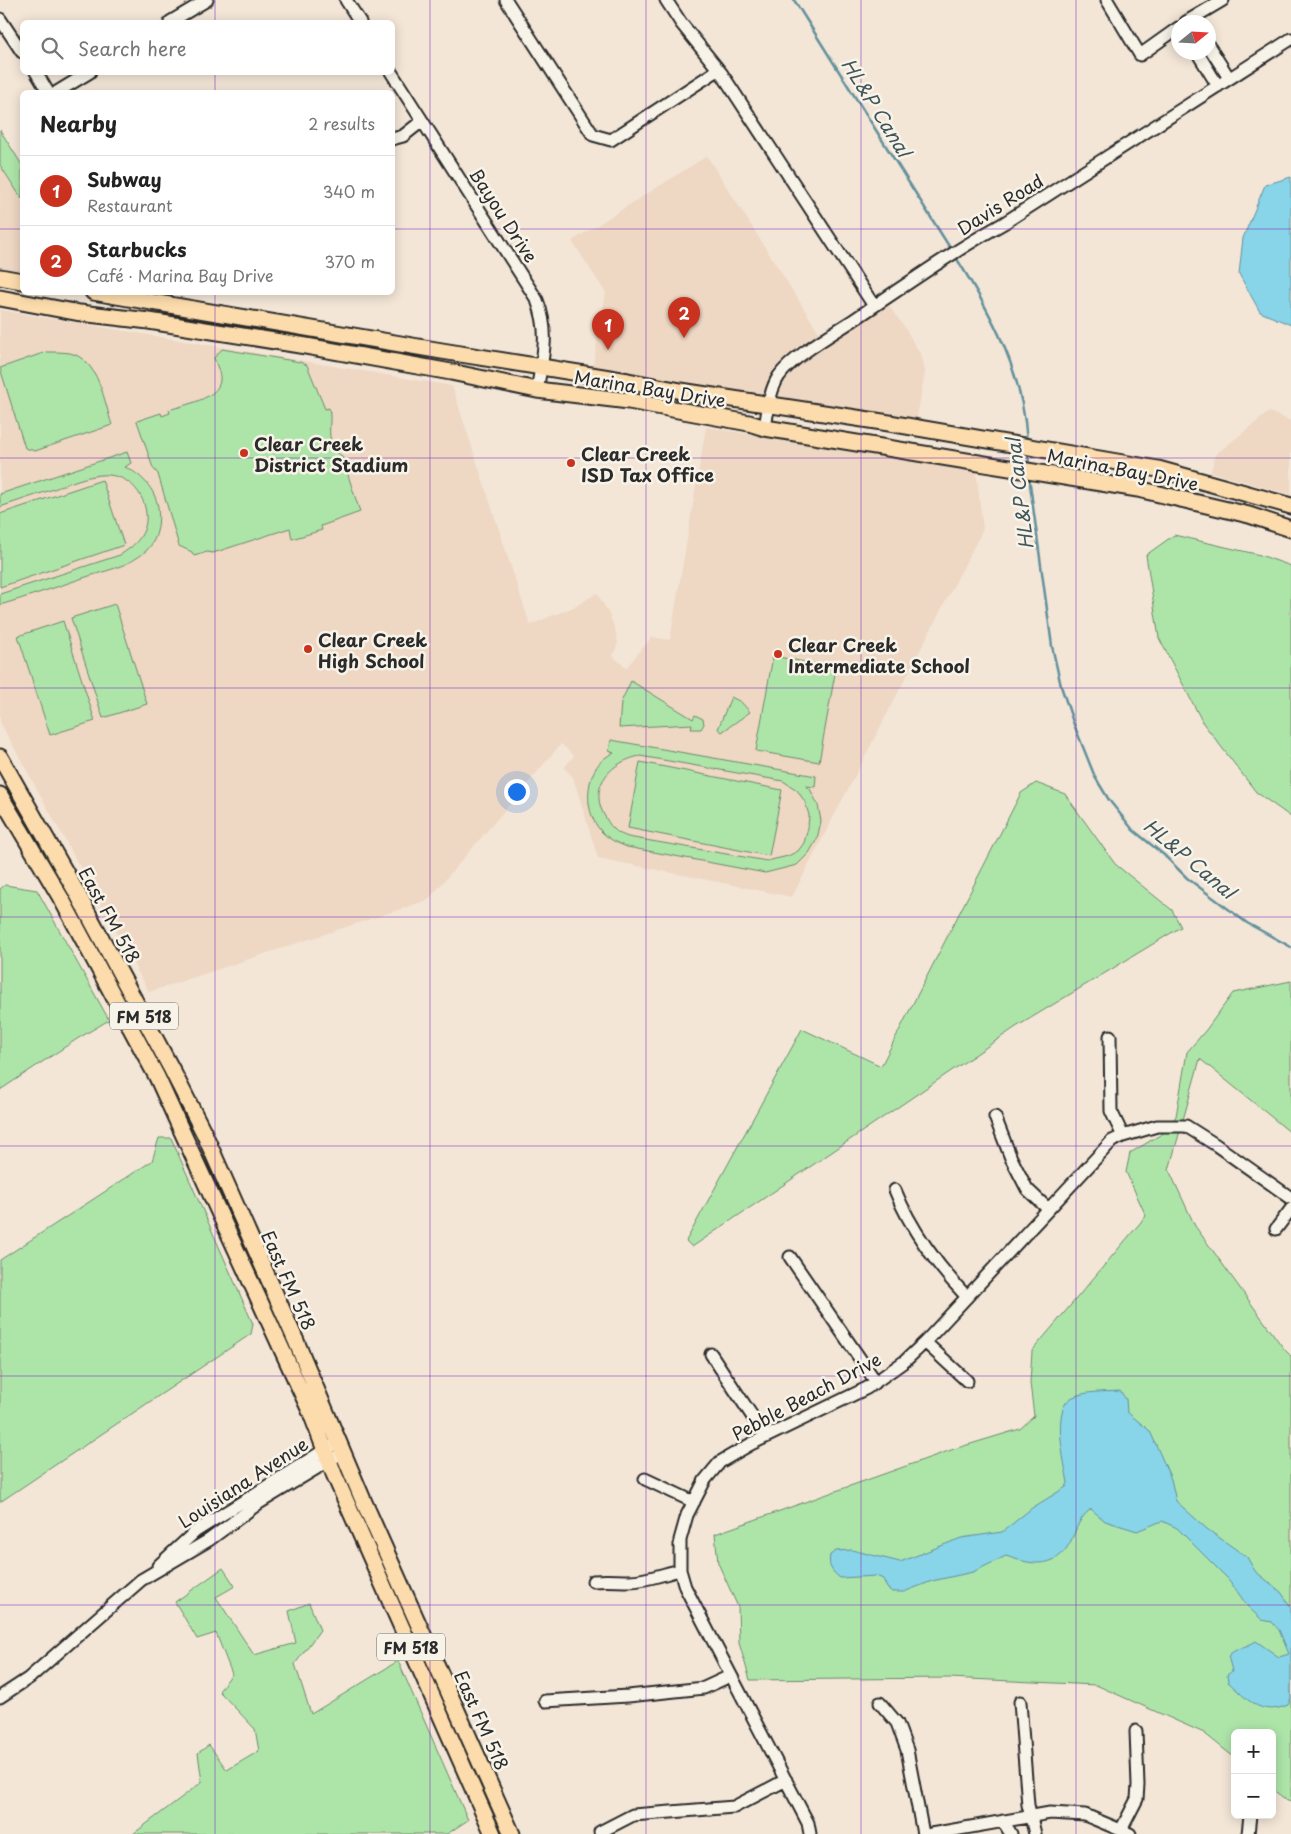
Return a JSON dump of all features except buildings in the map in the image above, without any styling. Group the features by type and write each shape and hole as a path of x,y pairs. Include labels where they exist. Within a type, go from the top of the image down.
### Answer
{"main road":[{"path":"0,278 20,281"},
{"name":"Marina Bay Drive","path":"126,295 148,297 442,352 636,382 681,392 933,431 1158,469 1291,506"},
{"name":"Marina Bay Drive","path":"0,298 80,313 148,321 306,346 538,390 629,401 749,423 766,428 1138,489 1249,515 1291,529"},
{"path":"306,346 310,328"},
{"path":"439,370 442,352"},
{"path":"629,401 636,382"},
{"path":"678,410 681,392"},
{"path":"930,455 933,431"},
{"path":"1138,489 1156,480 1159,477 1158,469"},
{"name":"East FM 518","path":"0,757 5,777 78,893 204,1133 512,1834"},
{"name":"East FM 518","path":"0,795 62,900 157,1078 187,1141 311,1413 327,1455 493,1834"},
{"path":"62,900 78,893"},
{"path":"110,990 126,983"},
{"path":"187,1141 204,1133"},
{"path":"254,1291 271,1284"},
{"path":"395,1610 410,1604"}],"street":[{"path":"173,20 206,0"},
{"path":"346,0 359,20"},
{"path":"506,0 593,135 611,140 718,70"},
{"path":"666,0 681,23 718,70 874,306"},
{"path":"1107,0 1140,54 1171,33"},
{"path":"1200,15 1223,0"},
{"path":"0,18 20,49"},
{"name":"Davis Road","path":"766,428 772,391 784,370 819,343 974,240 1004,223 1291,39"},
{"path":"1216,58 1229,78"},
{"path":"1202,60 1218,86"},
{"path":"38,75 47,90"},
{"path":"60,90 85,75"},
{"name":"Bayou Drive","path":"393,75 537,300 543,316 545,335 538,390"},
{"path":"395,139 403,136 422,121"},
{"path":"148,297 148,321"},
{"path":"1110,1036 1110,1111 1123,1136"},
{"path":"995,1117 1011,1158 1027,1189 1048,1209"},
{"name":"Pebble Beach Drive","path":"810,1834 808,1823 685,1588 680,1570 680,1540 687,1515 705,1480 720,1462 876,1382 905,1361 925,1342 1112,1141 1157,1126 1186,1126 1291,1198"},
{"path":"895,1190 903,1209 946,1276 967,1297"},
{"path":"1276,1229 1291,1209"},
{"path":"790,1258 876,1382"},
{"path":"925,1342 967,1381"},
{"path":"711,1354 766,1437"},
{"name":"Louisiana Avenue","path":"0,1697 29,1678 140,1580 209,1540 341,1446"},
{"path":"645,1480 694,1502"},
{"path":"593,1581 648,1579 680,1570"},
{"path":"545,1701 628,1696 704,1688 730,1676"},
{"path":"1020,1702 1028,1805 1035,1834"},
{"path":"880,1703 897,1723 907,1750 923,1834"},
{"path":"931,1834 1050,1814 1085,1815 1126,1832 1136,1799 1138,1785 1136,1731"},
{"path":"601,1834 600,1832 633,1815 734,1807 786,1780"},
{"path":"1248,1834 1250,1819"},
{"path":"1003,1821 1011,1834"}],"shaded area":[{"path":"707,156 827,345 887,303 905,328 922,357 925,372 916,423 592,371 606,293 572,241"},
{"path":"0,165 20,196 20,275 0,271"},
{"name":"Clear Creek High School","path":"0,310 452,386 530,625 576,606 597,593 615,629 618,643 613,656 626,668 652,637 670,640 706,427 976,471 983,529 792,897 598,858 573,777 564,768 574,756 561,744 428,900 149,992 0,722"},
{"path":"1269,412 1291,421 1291,495 1211,472 1215,455"}],"green space":[{"path":"0,130 20,162 20,196 0,165"},
{"name":"Clear Creek District Stadium","path":"222,349 300,362 307,365 325,409 329,408 331,440 334,448 348,468 346,469 360,512 321,526 322,530 292,539 290,528 213,553 207,552 194,556 192,552 179,546 158,474 153,468 137,421 161,413 162,416 170,413 169,410 207,397 214,392 218,387 220,378 214,358"},
{"path":"46,352 70,353 80,357 88,364 99,383 112,425 35,451 25,448 0,368"},
{"path":"127,452 131,463 125,467 142,478 154,494 158,507 156,536 151,546 133,561 124,565 0,605 0,594 120,555 140,538 145,527 146,513 144,504 135,488 122,478 113,476 104,475 84,478 0,507 0,494"},
{"path":"102,480 124,545 0,587 0,514"},
{"path":"1174,535 1260,555 1291,566 1291,817 1256,792 1203,723 1159,638 1146,555"},
{"path":"115,604 147,704 103,718 71,618"},
{"path":"63,621 95,721 50,735 18,636"},
{"path":"773,656 836,668 819,762 756,751"},
{"path":"631,681 693,719 695,715 703,719 704,724 701,729 691,729 692,724 619,728 621,702"},
{"path":"731,697 741,702 750,712 722,732 718,729"},
{"path":"611,740 816,776 815,787 806,786 810,789 818,805 821,821 817,839 809,853 797,865 765,873 627,847 610,839 601,831 591,811 589,788 592,777 597,766 604,758 614,753 609,751","holes":["640,756 783,781 797,790 805,802 809,815 808,828 804,843 798,851 788,856 767,861 628,837 620,834 611,826 599,802 601,784 606,776 621,763"]},
{"path":"640,762 782,790 769,856 628,828"},
{"path":"1036,783 1065,794 1115,864 1172,910 1181,927 1016,1027 692,1247 686,1241 802,1029 881,1066 1021,793"},
{"path":"5,885 37,890 109,1020 0,1090 0,889"},
{"path":"1291,981 1291,1133 1200,1059 1169,1170 1195,1226 1291,1356 1291,1801 1276,1792 1276,1729 1231,1729 1231,1755 1204,1733 1096,1685 949,1678 750,1680 739,1643 738,1607 718,1563 715,1534 954,1449 1020,1429 1034,1416 1030,1383 1032,1351 1146,1216 1126,1172 1130,1153 1165,1132 1176,1116 1187,1052 1233,993"},
{"path":"159,1138 171,1138 253,1324 251,1334 0,1502 0,1260 152,1161"},
{"path":"223,1568 235,1586 216,1597 254,1655 296,1643 289,1611 309,1603 320,1630 295,1664 311,1714 398,1661 468,1820 447,1834 133,1834 202,1782 198,1753 209,1745 227,1770 259,1751 255,1729 219,1691 232,1674 216,1633 197,1639 175,1602"}],"water":[{"path":"1291,177 1291,325 1260,312 1239,274 1243,238 1265,185"},
{"path":"1120,1391 1126,1399 1127,1412 1150,1431 1171,1479 1176,1501 1207,1529 1247,1557 1255,1571 1281,1592 1291,1607 1291,1698 1288,1705 1269,1709 1262,1707 1248,1700 1228,1682 1227,1675 1232,1671 1228,1656 1238,1649 1256,1641 1279,1657 1289,1654 1279,1630 1272,1622 1262,1620 1248,1607 1229,1580 1177,1528 1162,1521 1137,1531 1105,1521 1091,1509 1082,1518 1066,1549 1053,1560 1038,1563 1006,1556 973,1572 932,1581 904,1592 892,1592 887,1588 883,1579 876,1576 840,1578 831,1568 829,1562 830,1555 836,1551 852,1550 900,1562 961,1538 1002,1532 1032,1508 1066,1487 1068,1483 1061,1437 1062,1412 1066,1403 1073,1397 1084,1394"}],"waterway":[{"name":"HL&P Canal","path":"794,0 952,251"},
{"name":"HL&P Canal","path":"955,256 969,278 1003,344 1019,392 1027,442"},
{"name":"HL&P Canal","path":"1028,452 1029,467"},
{"name":"HL&P Canal","path":"1029,477 1052,646 1061,686 1095,777 1109,800 1133,830 1164,855 1187,878 1247,923 1291,947"}],"place":[{"name":"Starbucks","path":"684,338"},
{"name":"Subway","path":"608,350"},
{"name":"Clear Creek District Stadium","path":"244,453"},
{"name":"Clear Creek ISD Tax Office","path":"571,463"},
{"name":"Clear Creek High School","path":"308,649"},
{"name":"Clear Creek Intermediate School","path":"778,654"}]}
